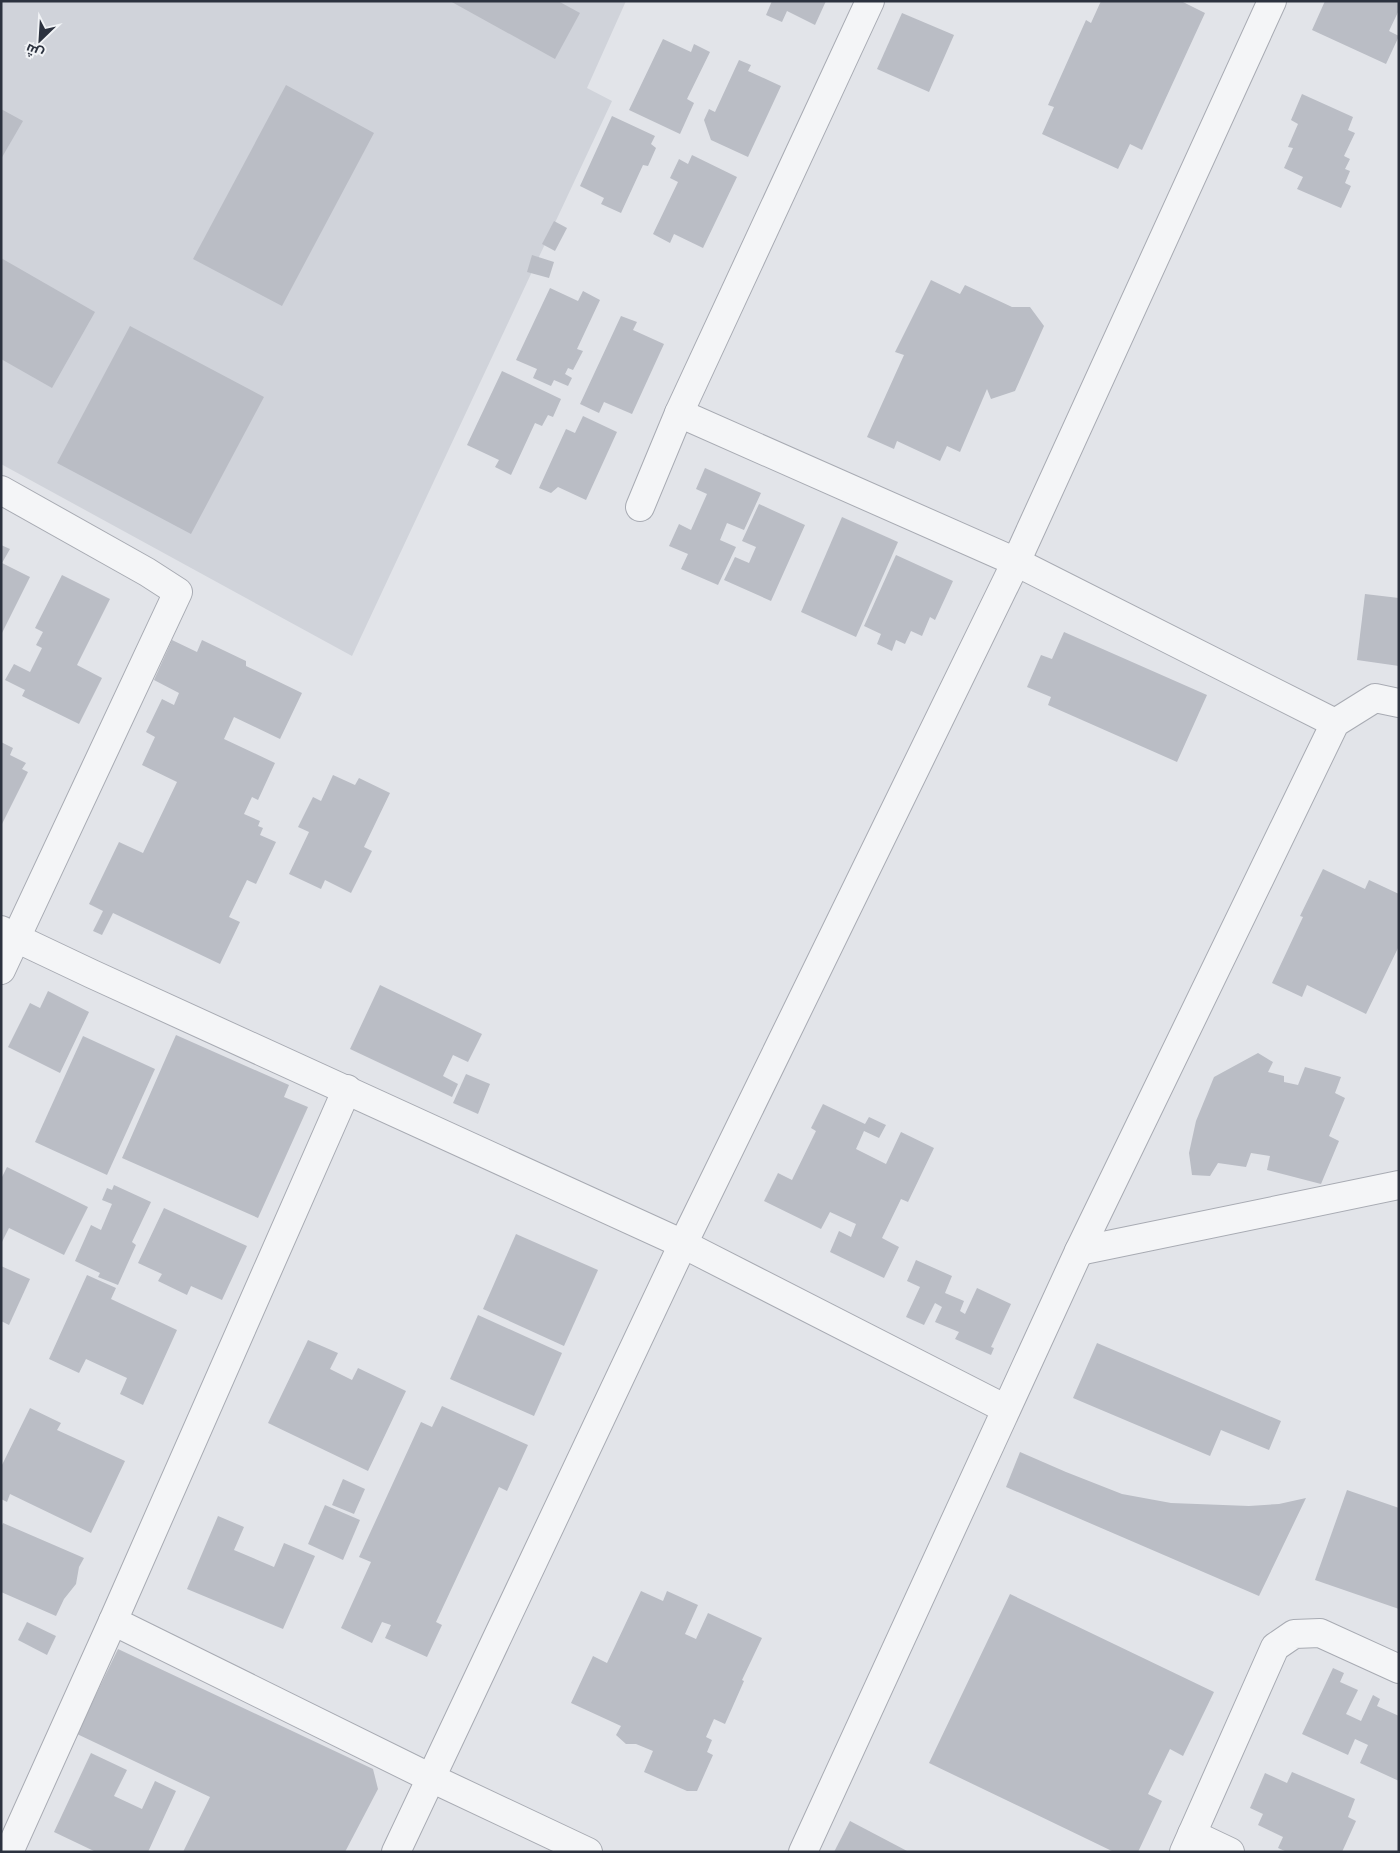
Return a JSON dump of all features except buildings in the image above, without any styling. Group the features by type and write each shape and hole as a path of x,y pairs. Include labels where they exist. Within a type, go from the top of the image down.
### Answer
{"street":[{"path":"640,506 679,413 870,1"},
{"path":"396,1852 682,1244 1016,562 1272,1"},
{"path":"679,413 1016,562 1335,723"},
{"path":"1,490 147,572 178,592 9,934 1,970"},
{"path":"803,1852 1079,1252 1335,723 1375,698 1399,703"},
{"path":"9,934 682,1244 1006,1409"},
{"path":"9,1852 113,1621 347,1089"},
{"path":"1079,1252 1399,1186"},
{"path":"113,1621 431,1778 588,1852"},
{"path":"1230,1852 1188,1843 1275,1647 1294,1634 1320,1633 1399,1668"}],"shaded area":[{"path":"1,1 626,1 587,88 612,101 352,656 1,464"}]}
